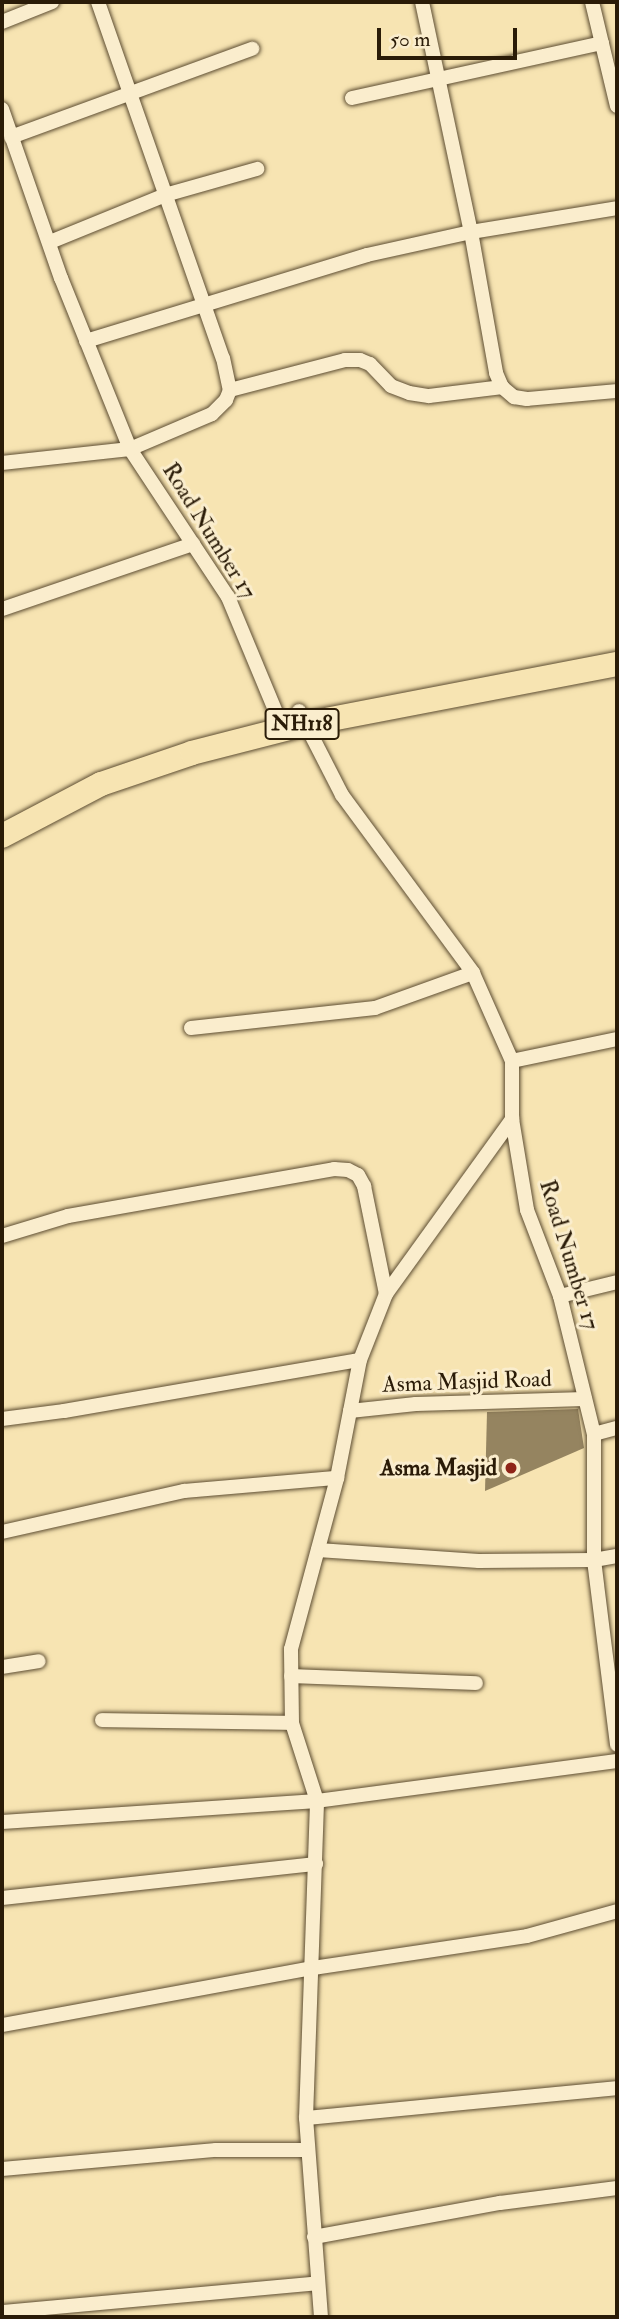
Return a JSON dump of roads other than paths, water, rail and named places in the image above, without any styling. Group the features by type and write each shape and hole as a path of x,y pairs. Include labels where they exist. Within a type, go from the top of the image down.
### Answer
{"highway":[{"name":"NH118","path":"2,820 130,756 172,743 617,652"},
{"name":"NH118","path":"2,836 101,784 294,717 617,664"}],"street":[{"path":"2,22 52,2"},
{"path":"2,463 130,449 212,414 226,400 230,390 223,358 98,2"},
{"path":"422,2 471,232 496,373 502,387 514,397 527,399 617,391"},
{"path":"592,2 617,106"},
{"path":"352,98 602,43"},
{"path":"11,137 252,49"},
{"name":"Road Number 17","path":"2,109 86,341 130,449 228,597 294,717 342,795 473,974 512,1061 512,1119 527,1210 560,1296 594,1434 594,1560 617,1745"},
{"path":"50,242 165,195 257,169"},
{"path":"86,341 202,303 368,255 471,232 617,208"},
{"path":"230,390 345,360 360,360 370,364 391,386 409,393 429,396 502,387"},
{"path":"2,609 193,544"},
{"path":"191,1027 374,1008 473,974"},
{"path":"512,1061 617,1038"},
{"path":"321,2317 306,2118 317,1801 292,1723 291,1649 337,1478 360,1360 386,1294 512,1119"},
{"path":"2,1236 68,1216 334,1169 348,1170 358,1175 364,1186 386,1294"},
{"path":"560,1296 617,1282"},
{"path":"2,1419 64,1411 360,1360"},
{"name":"Asma Masjid Road","path":"350,1411 416,1404 586,1399"},
{"path":"594,1434 617,1428"},
{"path":"2,1532 184,1491 337,1478"},
{"path":"318,1550 479,1561 594,1560 617,1556"},
{"path":"2,1667 39,1661"},
{"path":"291,1676 476,1683"},
{"path":"103,1720 292,1723"},
{"path":"2,1822 317,1801 617,1761"},
{"path":"2,1898 316,1864"},
{"path":"2,2025 313,1968 527,1936 617,1911"},
{"path":"306,2118 617,2088"},
{"path":"2,2169 202,2151 308,2150"},
{"path":"314,2237 500,2203 617,2188"},
{"path":"2,2312 318,2283"}],"place":[{"name":"Asma Masjid","path":"511,1468"}]}
